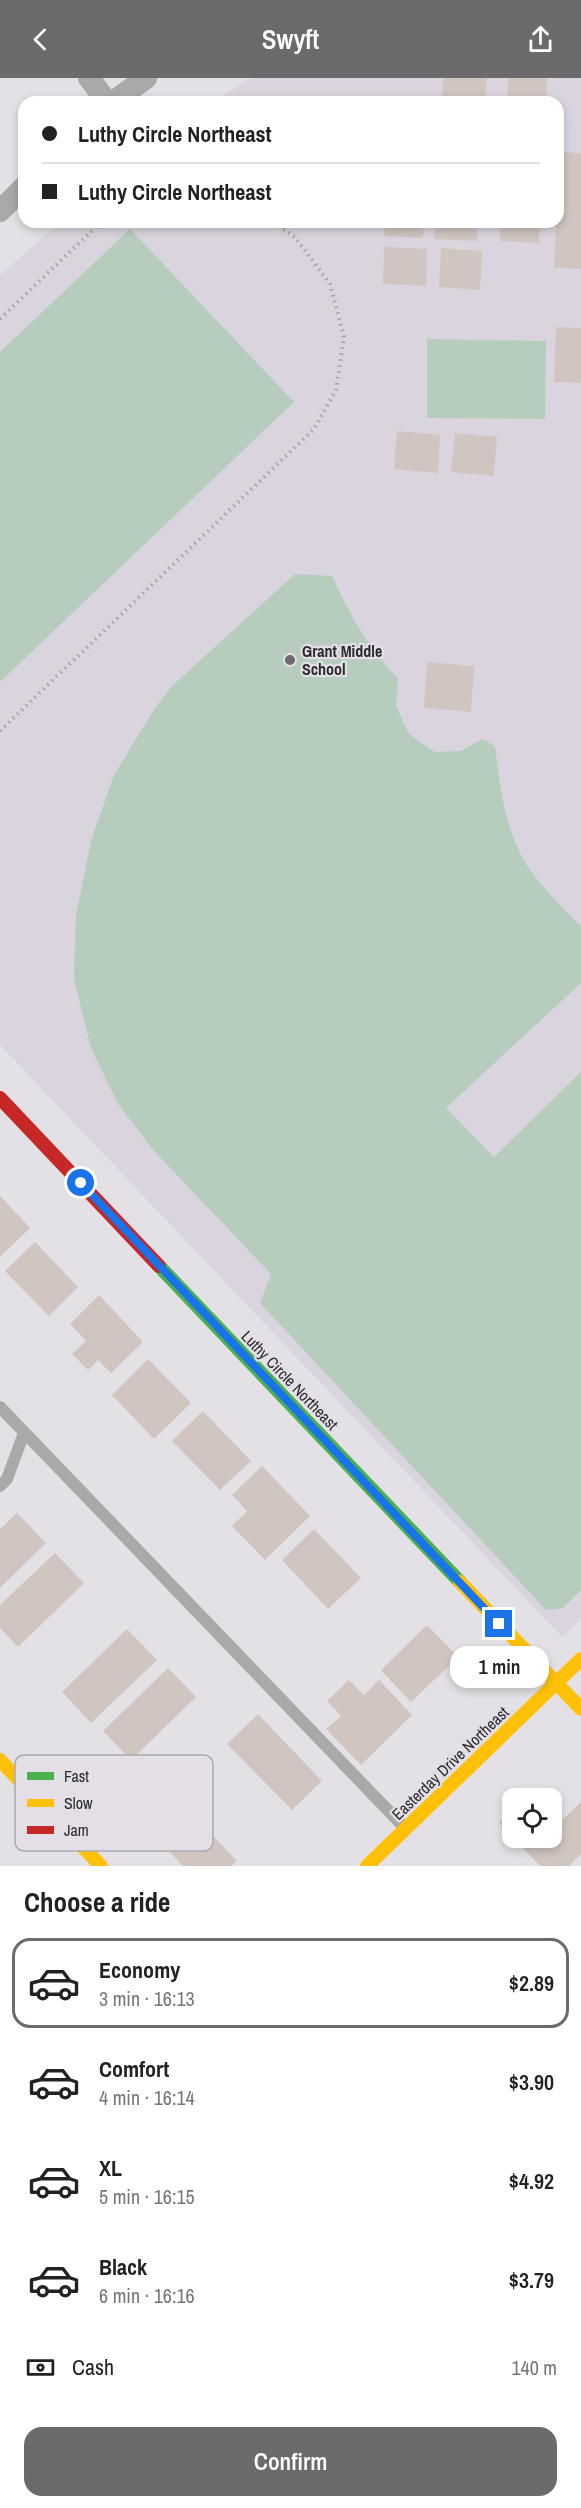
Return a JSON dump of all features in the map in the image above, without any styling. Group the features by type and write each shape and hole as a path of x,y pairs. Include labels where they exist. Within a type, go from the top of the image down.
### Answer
{"street":[{"path":"89,78 102,96"},
{"path":"121,96 146,78"},
{"path":"0,211 18,194"},
{"name":"Luthy Circle Northeast","path":"0,1098 581,1709"},
{"name":"Easterday Drive Northeast","path":"367,1866 581,1659"},
{"path":"0,1760 15,1776"},
{"path":"87,1851 101,1866"}],"lane":[{"path":"0,1407 406,1829"},
{"path":"0,1486 7,1479 18,1454 24,1432"}],"path":[{"path":"0,319 94,228"},
{"path":"0,731 314,429 336,390 344,337 330,284 295,237 282,228"}],"shaded area":[{"name":"Grant Middle School","path":"251,78 581,78 581,1619 562,1637 0,1045 0,275 54,228 564,228 564,96 222,96"}],"green space":[{"path":"130,229 294,402 0,682 0,352"},
{"path":"427,339 546,341 545,419 427,418"},
{"path":"295,574 332,576 360,630 398,679 396,706 409,734 435,752 461,751 482,739 495,746 505,809 520,853 540,883 581,926 581,983 446,1108 494,1157 581,1072 581,1590 563,1608 546,1610 260,1303 271,1274 154,1151 118,1104 91,1048 74,979 76,915 91,841 114,775 155,708 172,686"}],"building":[{"path":"444,78 487,78 486,96 442,96"},
{"path":"508,78 547,78 546,96 507,96"},
{"path":"564,152 581,153 581,269 554,268 556,228 564,228"},
{"path":"385,228 424,228 423,238 384,236"},
{"path":"435,228 478,228 477,241 434,239"},
{"path":"501,228 540,228 539,243 500,241"},
{"path":"384,247 427,249 426,286 383,284"},
{"path":"441,248 482,251 480,290 439,287"},
{"path":"556,327 581,328 581,383 554,382"},
{"path":"397,431 440,435 438,473 394,469"},
{"path":"455,433 497,437 494,476 451,472"},
{"path":"427,662 474,666 471,712 424,708"},
{"path":"0,1196 30,1228 0,1257"},
{"path":"35,1242 78,1287 49,1316 5,1271"},
{"path":"99,1295 143,1342 111,1373 98,1360 88,1370 72,1354 86,1341 70,1324"},
{"path":"148,1359 191,1403 154,1439 112,1395"},
{"path":"203,1411 251,1461 220,1490 172,1441"},
{"path":"262,1466 310,1516 265,1560 232,1526 247,1511 232,1495"},
{"path":"17,1513 46,1543 0,1588 0,1529"},
{"path":"314,1529 361,1578 328,1609 282,1560"},
{"path":"55,1553 84,1583 18,1647 0,1628 0,1605"},
{"path":"427,1625 458,1657 411,1702 381,1670"},
{"path":"127,1629 157,1660 91,1723 62,1692"},
{"path":"168,1668 196,1697 136,1755 126,1755 103,1731"},
{"path":"349,1680 364,1695 379,1680 412,1715 361,1765 326,1729 341,1716 327,1701"},
{"path":"258,1714 322,1781 292,1810 227,1744"},
{"path":"581,1802 581,1854 569,1866 540,1866 523,1848 562,1848 562,1820"},
{"path":"213,1836 237,1861 231,1866 183,1866 169,1851 213,1851"}],"traffic: fast":[{"path":"159,1266 460,1582"}],"traffic: slow":[{"path":"460,1582 581,1709"},
{"path":"367,1866 581,1659"},
{"path":"0,1760 15,1776"},
{"path":"87,1851 101,1866"}],"traffic: jam":[{"path":"0,1098 159,1266"}],"place":[{"name":"Grant Middle School","path":"290,660"}],"route":[{"path":"81,1183 499,1624"}]}
